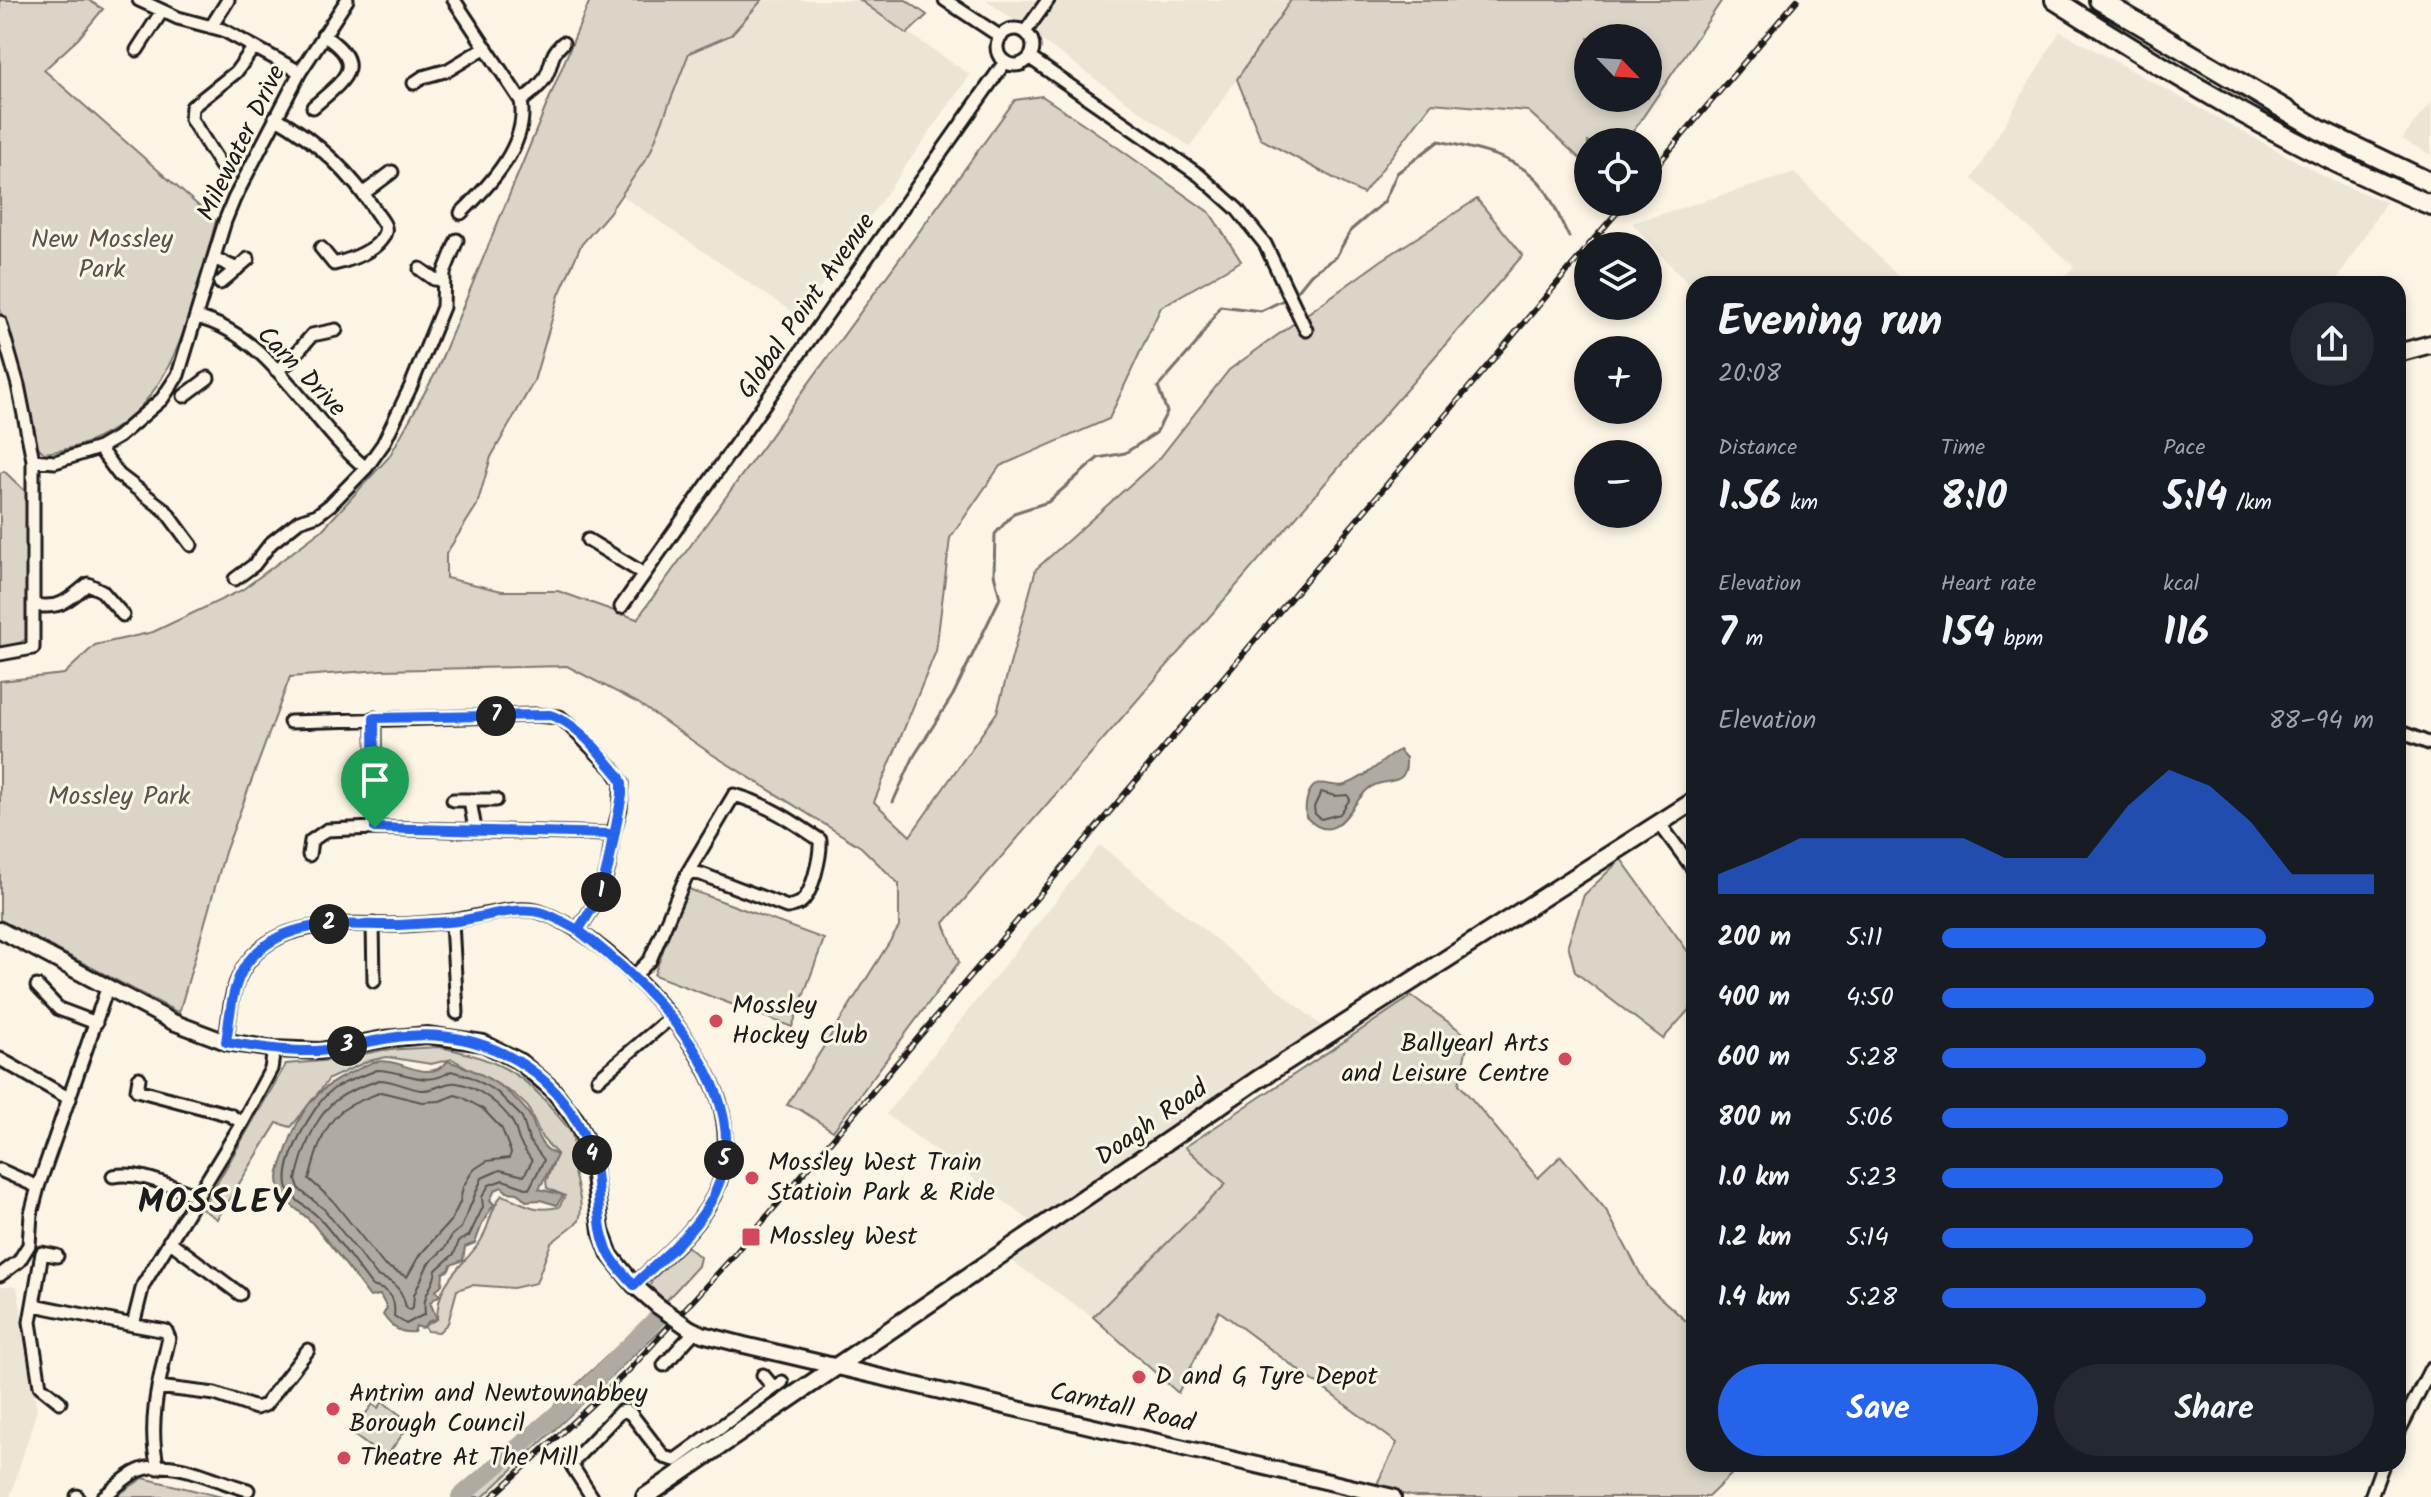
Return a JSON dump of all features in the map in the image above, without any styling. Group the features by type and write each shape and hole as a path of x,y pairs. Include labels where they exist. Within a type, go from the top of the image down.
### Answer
{"highway":[{"path":"2055,0 2132,49 2308,150 2431,205"},
{"path":"2099,0 2320,130 2431,183"}],"main road":[{"path":"2406,351 2431,344"},
{"name":"Doagh Road","path":"645,1497 1257,1080 1686,806"}],"street":[{"path":"139,0 211,27 300,72"},
{"path":"211,27 228,0"},
{"name":"Milewater Drive","path":"33,460 55,462 99,448 118,437 162,399 178,375 230,210 300,72 347,0"},
{"path":"945,0 1001,37"},
{"path":"1025,32 1048,0"},
{"path":"457,1 521,101 524,116 517,139 502,166 461,213"},
{"path":"137,50 162,11"},
{"path":"1012,30 1025,32 1033,47 1030,58 1018,65 1005,62 998,48 1001,37 1012,30"},
{"path":"313,107 344,80 349,63 342,47 323,35"},
{"path":"521,101 539,87 549,69 552,53 563,43"},
{"path":"221,166 191,119 192,107 236,72 254,47"},
{"path":"414,83 448,70 486,47"},
{"path":"1030,58 1199,175 1237,209 1265,244 1306,330"},
{"name":"Global Point Avenue","path":"621,607 1005,62"},
{"path":"275,117 325,152 364,193 386,230 374,246 331,268 321,248"},
{"path":"364,193 392,172"},
{"path":"235,579 254,565 271,543 299,521 317,515 330,505 366,468 383,444 443,307 444,280 457,240"},
{"path":"214,258 237,269"},
{"path":"220,283 248,259"},
{"path":"420,269 434,279 444,280"},
{"name":"Carn Drive","path":"196,317 233,333 259,353 344,451 366,468"},
{"path":"0,322 18,385 33,460 34,605 33,648 0,654"},
{"path":"276,370 289,362 312,335 336,330"},
{"path":"178,375 189,392 208,378"},
{"path":"99,448 119,475 165,510 191,545"},
{"path":"588,540 644,574"},
{"path":"34,605 53,608 88,584 102,591 123,615"},
{"path":"290,722 374,718 560,717 613,769 622,783 608,868 599,898 578,930"},
{"path":"374,718 375,828"},
{"path":"2406,734 2431,744"},
{"path":"633,977 650,960 688,872 734,795 756,801 783,815 820,840 821,855 807,895 800,904 787,907 701,874 688,872"},
{"path":"453,800 496,800"},
{"path":"470,801 475,829"},
{"path":"1659,823 1686,859"},
{"path":"309,855 311,841 327,830 475,829 613,834"},
{"path":"226,1042 240,973 253,956 269,944 302,928 343,922 397,925 452,922 535,911 578,930 633,977 694,1049 719,1101 724,1130 724,1160 719,1183 706,1209 672,1249 634,1285"},
{"path":"452,922 457,1013"},
{"path":"373,924 374,981"},
{"path":"0,930 189,1030 226,1042 320,1051 384,1039 427,1035 483,1043 519,1061 565,1104 584,1136 596,1170 605,1244 616,1265 658,1306 692,1330 664,1365"},
{"path":"37,986 59,1009 96,1023"},
{"path":"0,1275 19,1261 29,1245 31,1214 38,1187 108,986"},
{"path":"598,1079 670,1018"},
{"path":"133,1325 143,1285 242,1123 271,1069 274,1049"},
{"path":"0,1059 70,1099"},
{"path":"139,1078 137,1090 230,1115 242,1123"},
{"path":"0,1170 38,1187"},
{"path":"113,1176 140,1176 198,1196"},
{"path":"169,1241 240,1294"},
{"path":"57,1256 42,1253 30,1322 40,1386 60,1402"},
{"path":"34,1305 166,1331 169,1338 158,1387 152,1446 158,1468"},
{"name":"Carntall Road","path":"692,1330 1393,1497"},
{"path":"158,1387 215,1394 256,1408 265,1405 308,1350"},
{"path":"2406,1417 2431,1368"},
{"path":"591,1497 572,1466 575,1459 620,1412 631,1414 664,1457 675,1460 778,1385 763,1375"},
{"path":"103,1497 138,1471 158,1468 197,1471 248,1490"},
{"path":"2371,1497 2380,1472"}],"shaded area":[{"path":"762,0 860,0 970,75 799,317 621,195 650,153 689,53 731,35"},
{"path":"986,0 1291,0 1190,147"},
{"path":"2060,31 2333,181 2386,202 2339,276 2065,276 2074,266 1972,179"},
{"path":"2431,102 2431,155 2402,139"},
{"path":"1794,173 1898,276 1686,276 1686,281 1662,255 1662,232 1640,232 1632,223"},
{"path":"1100,845 1322,1026 1265,1075 1173,1137 1226,1183 1093,1317 1006,1257 1032,1222 886,1114"},
{"path":"0,1286 17,1286 37,1410 10,1497 0,1497"}],"green space":[{"name":"New Mossley Park","path":"0,0 88,0 103,9 78,39 44,70 216,221 182,335 167,370 146,400 120,425 86,443 44,453 36,445 13,346 0,309"},
{"name":"Mossley Park","path":"590,0 762,0 731,35 689,53 650,153 609,213 581,245 559,295 534,381 491,457 477,505 446,554 446,578 502,591 558,591 637,619 1015,100 1042,96 1210,213 1241,261 1161,307 1109,419 1000,466 950,538 936,651 874,802 910,836 997,712 1036,569 1159,459 1229,370 1382,260 1477,199 1523,255 944,923 959,962 833,1131 799,1109 787,1105 899,927 899,884 861,847 710,753 638,703 567,666 381,670 290,677 225,852 179,1013 0,920 0,681 64,674 95,645 153,632 242,590 322,530 389,457 436,372"},
{"path":"860,0 906,0 927,15 907,34"},
{"path":"1291,0 1722,0 1662,89 1662,24 1574,24 1574,112 1646,112 1635,128 1574,128 1574,153 1528,111 1432,103 1363,194 1261,139 1237,79"},
{"path":"4,471 29,495 30,637 12,647 0,647 0,473"},
{"path":"1621,859 1686,949 1686,1013 1663,1039 1575,972 1568,944 1584,895"},
{"path":"686,888 824,939 792,1027 654,975"},
{"path":"1412,996 1469,1037 1459,1084 1538,1178 1561,1156 1606,1210 1647,1286 1686,1321 1686,1472 1734,1472 1708,1497 1416,1497 1375,1488 1397,1443 1219,1311 1178,1393 1093,1317 1226,1184 1185,1147"},
{"path":"439,1047 475,1056 520,1077 546,1101 572,1135 574,1172 580,1202 579,1221 551,1243 536,1283 513,1288 472,1285 457,1290 448,1323 439,1332 427,1331 424,1326 437,1319 438,1305 446,1284 480,1242 502,1195 542,1209 559,1207 565,1196 547,1188 546,1181 557,1154 542,1138 528,1107 514,1094 452,1059 431,1064 387,1057 368,1061 329,1079 291,1127 277,1123 217,1219 202,1209 286,1064 334,1060 383,1050"},
{"path":"687,1246 700,1257 698,1266 666,1301 650,1286 652,1280"},
{"path":"653,1313 668,1323 483,1497 457,1497"},
{"path":"383,1402 411,1423 385,1458 351,1433 373,1404 378,1408"},
{"path":"143,1478 222,1497 115,1497"}],"water":[{"path":"1399,750 1406,758 1403,775 1368,789 1342,821 1326,829 1306,817 1308,797 1314,786 1321,783 1345,785"},
{"path":"384,1061 431,1071 448,1061 491,1080 526,1110 540,1141 557,1155 539,1189 563,1195 557,1205 540,1200 526,1201 518,1193 507,1192 502,1187 495,1190 490,1200 494,1204 475,1243 465,1247 463,1260 443,1273 442,1284 436,1291 440,1295 430,1302 437,1319 429,1321 422,1328 416,1326 414,1332 404,1332 392,1326 383,1315 387,1308 380,1295 370,1297 309,1219 286,1200 278,1176 302,1115 326,1087 374,1062"}],"waterway":[{"path":"893,802 914,756 953,695 1000,598 994,574 995,534 1014,513 1048,502 1098,458 1125,453 1156,433 1167,412 1158,387 1196,344 1220,306 1261,311 1294,295 1311,274 1336,257 1351,230 1384,202 1397,173 1439,141 1498,156 1525,170 1546,191 1569,237"},
{"path":"460,1497 584,1391 657,1318"}],"railway":[{"path":"1662,159 1797,0"},
{"path":"1600,232 1614,216"},
{"path":"492,1497 629,1370 730,1260 1574,264"}],"place":[{"name":"Mossley Hockey Club","path":"716,1021"},
{"name":"Ballyearl Arts and Leisure Centre","path":"1565,1059"},
{"name":"Mossley West Train Statioin Park & Ride","path":"752,1178"},
{"name":"Mossley West","path":"751,1237"},
{"name":"D and G Tyre Depot","path":"1139,1377"},
{"name":"Antrim and Newtownabbey Borough Council","path":"333,1409"},
{"name":"Theatre At The Mill","path":"344,1458"}],"district":[{"name":"MOSSLEY","path":"215,1203"}],"route":[{"path":"375,828 374,718 560,717 619,776 622,795 608,868 599,898 589,915 578,930 646,989 694,1049 719,1101 725,1144 719,1183 706,1209 672,1249 634,1285 616,1265 605,1244 601,1231 596,1170 576,1120 552,1089 519,1061 483,1043 427,1035 384,1039 320,1051 226,1042 240,973 253,956 269,944 302,928 343,922 397,925 452,922 535,911 578,930 599,898 613,834 375,828"}]}
